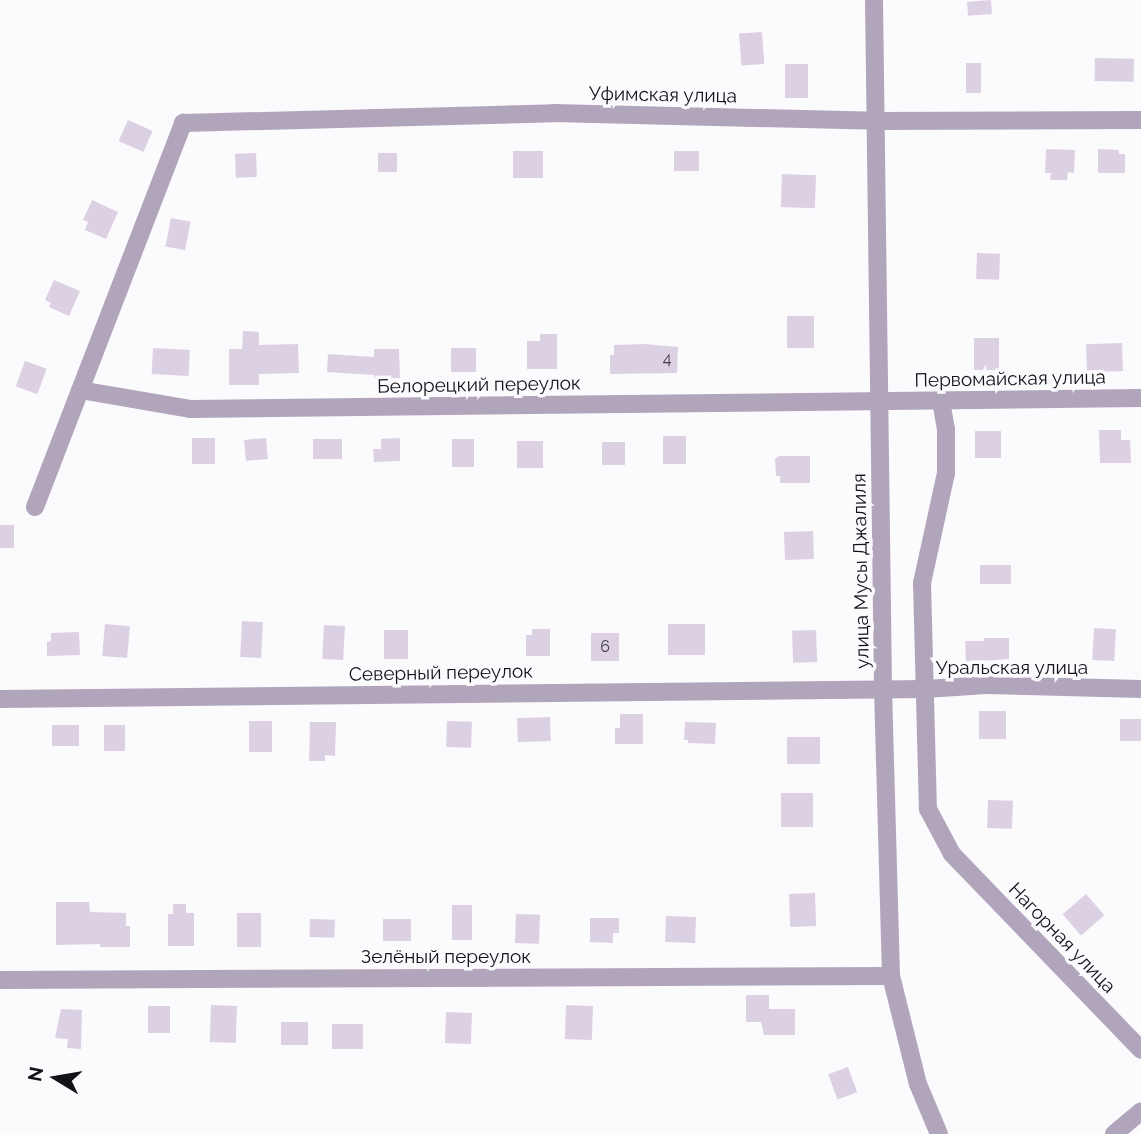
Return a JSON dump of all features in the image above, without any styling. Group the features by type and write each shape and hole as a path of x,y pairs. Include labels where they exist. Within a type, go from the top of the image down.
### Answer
{"street":[{"name":"улица Мусы Джалиля","path":"874,0 883,689 891,976 918,1084 939,1134"},
{"name":"Уфимская улица","path":"80,390 183,123 554,113 876,121 1141,120"},
{"name":"Белорецкий переулок","path":"80,390 191,409 880,402"},
{"path":"35,507 80,390"},
{"name":"Первомайская улица","path":"880,402 1141,398"},
{"name":"Нагорная улица","path":"941,401 946,430 946,473 922,583 928,809 953,854 1141,1050"},
{"name":"Уральская улица","path":"883,689 986,685 1141,689"},
{"name":"Северный переулок","path":"0,699 883,689"},
{"name":"Зелёный переулок","path":"0,980 891,976"},
{"path":"1114,1134 1141,1111"}],"building":[{"path":"991,0 992,14 968,16 967,2"},
{"path":"762,32 764,64 741,66 739,34"},
{"path":"1095,58 1134,59 1134,82 1095,81"},
{"path":"966,63 981,63 981,93 966,93"},
{"path":"785,64 808,64 808,98 785,98"},
{"path":"128,120 153,131 143,152 119,141"},
{"path":"1046,149 1075,150 1074,173 1068,172 1067,180 1050,180 1051,173 1045,173"},
{"path":"1098,149 1119,150 1119,154 1125,154 1125,173 1098,173"},
{"path":"513,151 543,151 543,178 513,178"},
{"path":"674,151 699,151 699,171 674,171"},
{"path":"256,153 257,177 236,178 235,154"},
{"path":"378,153 397,153 397,172 378,172"},
{"path":"782,174 816,175 815,208 781,207"},
{"path":"92,200 118,212 106,239 85,230 88,222 83,220"},
{"path":"171,218 191,222 185,250 165,246"},
{"path":"977,253 1000,254 999,280 976,279"},
{"path":"54,280 80,291 69,316 49,307 51,303 45,300"},
{"path":"787,316 814,316 814,348 787,348"},
{"path":"243,331 259,332 259,345 298,344 299,373 259,374 259,385 229,385 229,349 242,349"},
{"path":"540,334 557,334 557,369 527,369 527,341 540,341"},
{"path":"974,338 999,338 999,370 974,370"},
{"path":"1122,343 1123,371 1087,372 1086,344"},
{"path":"614,345 678,347 677,373 610,374 610,355 614,355"},
{"path":"153,348 190,350 189,376 152,374"},
{"path":"451,348 476,348 476,372 451,372"},
{"path":"374,349 399,349 400,378 374,378 374,375 327,372 328,354 374,357"},
{"path":"25,361 47,369 37,394 16,386"},
{"path":"1099,430 1121,430 1121,440 1130,440 1131,463 1100,463"},
{"path":"975,431 1001,431 1001,458 975,458"},
{"path":"663,436 686,436 686,464 663,464"},
{"path":"192,438 215,438 215,464 192,464"},
{"path":"266,438 268,459 246,461 244,440"},
{"path":"400,438 400,461 374,462 373,449 381,449 381,439"},
{"path":"313,439 342,439 342,459 313,459"},
{"path":"452,439 474,439 474,467 452,467"},
{"path":"517,441 543,441 543,468 517,468"},
{"path":"602,442 625,442 625,465 602,465"},
{"path":"779,456 810,456 810,483 780,483 780,476 776,476 775,459"},
{"path":"0,525 14,525 14,548 0,548"},
{"path":"813,531 814,559 785,560 784,532"},
{"path":"980,565 1011,565 1011,584 980,584"},
{"path":"242,621 263,622 261,658 240,657"},
{"path":"105,624 130,626 127,658 102,656"},
{"path":"668,624 705,624 705,655 668,655"},
{"path":"324,625 345,626 343,660 322,659"},
{"path":"1094,628 1116,629 1114,661 1092,660"},
{"path":"532,629 550,629 550,656 526,656 526,635 532,635"},
{"path":"384,630 408,630 408,659 384,659"},
{"path":"816,630 817,662 793,663 792,631"},
{"path":"79,632 80,655 47,656 47,642 51,641 51,633"},
{"path":"591,633 619,633 619,661 591,661"},
{"path":"984,638 1009,638 1009,659 966,662 965,641 984,641"},
{"path":"979,711 1006,711 1006,739 979,739"},
{"path":"620,714 643,714 643,744 615,744 615,728 620,728"},
{"path":"550,717 551,741 518,742 517,718"},
{"path":"1120,719 1141,719 1141,741 1120,741"},
{"path":"249,721 272,721 272,752 249,752"},
{"path":"447,721 472,722 471,748 446,747"},
{"path":"310,722 336,722 335,756 325,755 325,761 309,761"},
{"path":"685,722 716,723 715,744 688,743 688,740 684,740"},
{"path":"52,725 79,725 79,746 52,746"},
{"path":"104,725 125,725 125,751 104,751"},
{"path":"787,737 820,737 820,764 787,764"},
{"path":"781,793 813,793 813,827 781,827"},
{"path":"988,800 1013,801 1012,829 987,828"},
{"path":"815,893 816,926 790,927 789,894"},
{"path":"1086,894 1104,915 1081,935 1063,914"},
{"path":"56,902 89,902 90,912 126,913 126,926 130,926 130,947 100,947 100,944 56,945"},
{"path":"173,904 186,904 186,913 194,913 194,946 168,946 168,914 173,914"},
{"path":"452,905 472,905 472,940 452,940"},
{"path":"237,913 261,913 261,947 237,947"},
{"path":"516,914 540,915 539,944 515,943"},
{"path":"666,916 696,917 695,943 665,942"},
{"path":"590,918 619,918 619,933 613,933 613,943 590,942"},
{"path":"310,919 335,920 334,938 309,937"},
{"path":"383,919 411,919 411,941 383,941"},
{"path":"746,995 769,995 769,1009 795,1009 795,1035 764,1035 761,1022 746,1022"},
{"path":"211,1005 237,1006 236,1043 210,1042"},
{"path":"566,1005 593,1006 592,1040 565,1039"},
{"path":"148,1006 170,1006 170,1033 148,1033"},
{"path":"61,1009 82,1010 81,1049 67,1048 68,1039 55,1038"},
{"path":"446,1012 472,1013 471,1044 445,1043"},
{"path":"281,1022 308,1022 308,1045 281,1045"},
{"path":"332,1024 363,1024 363,1049 332,1049"},
{"path":"848,1067 857,1092 838,1100 828,1074"}]}
